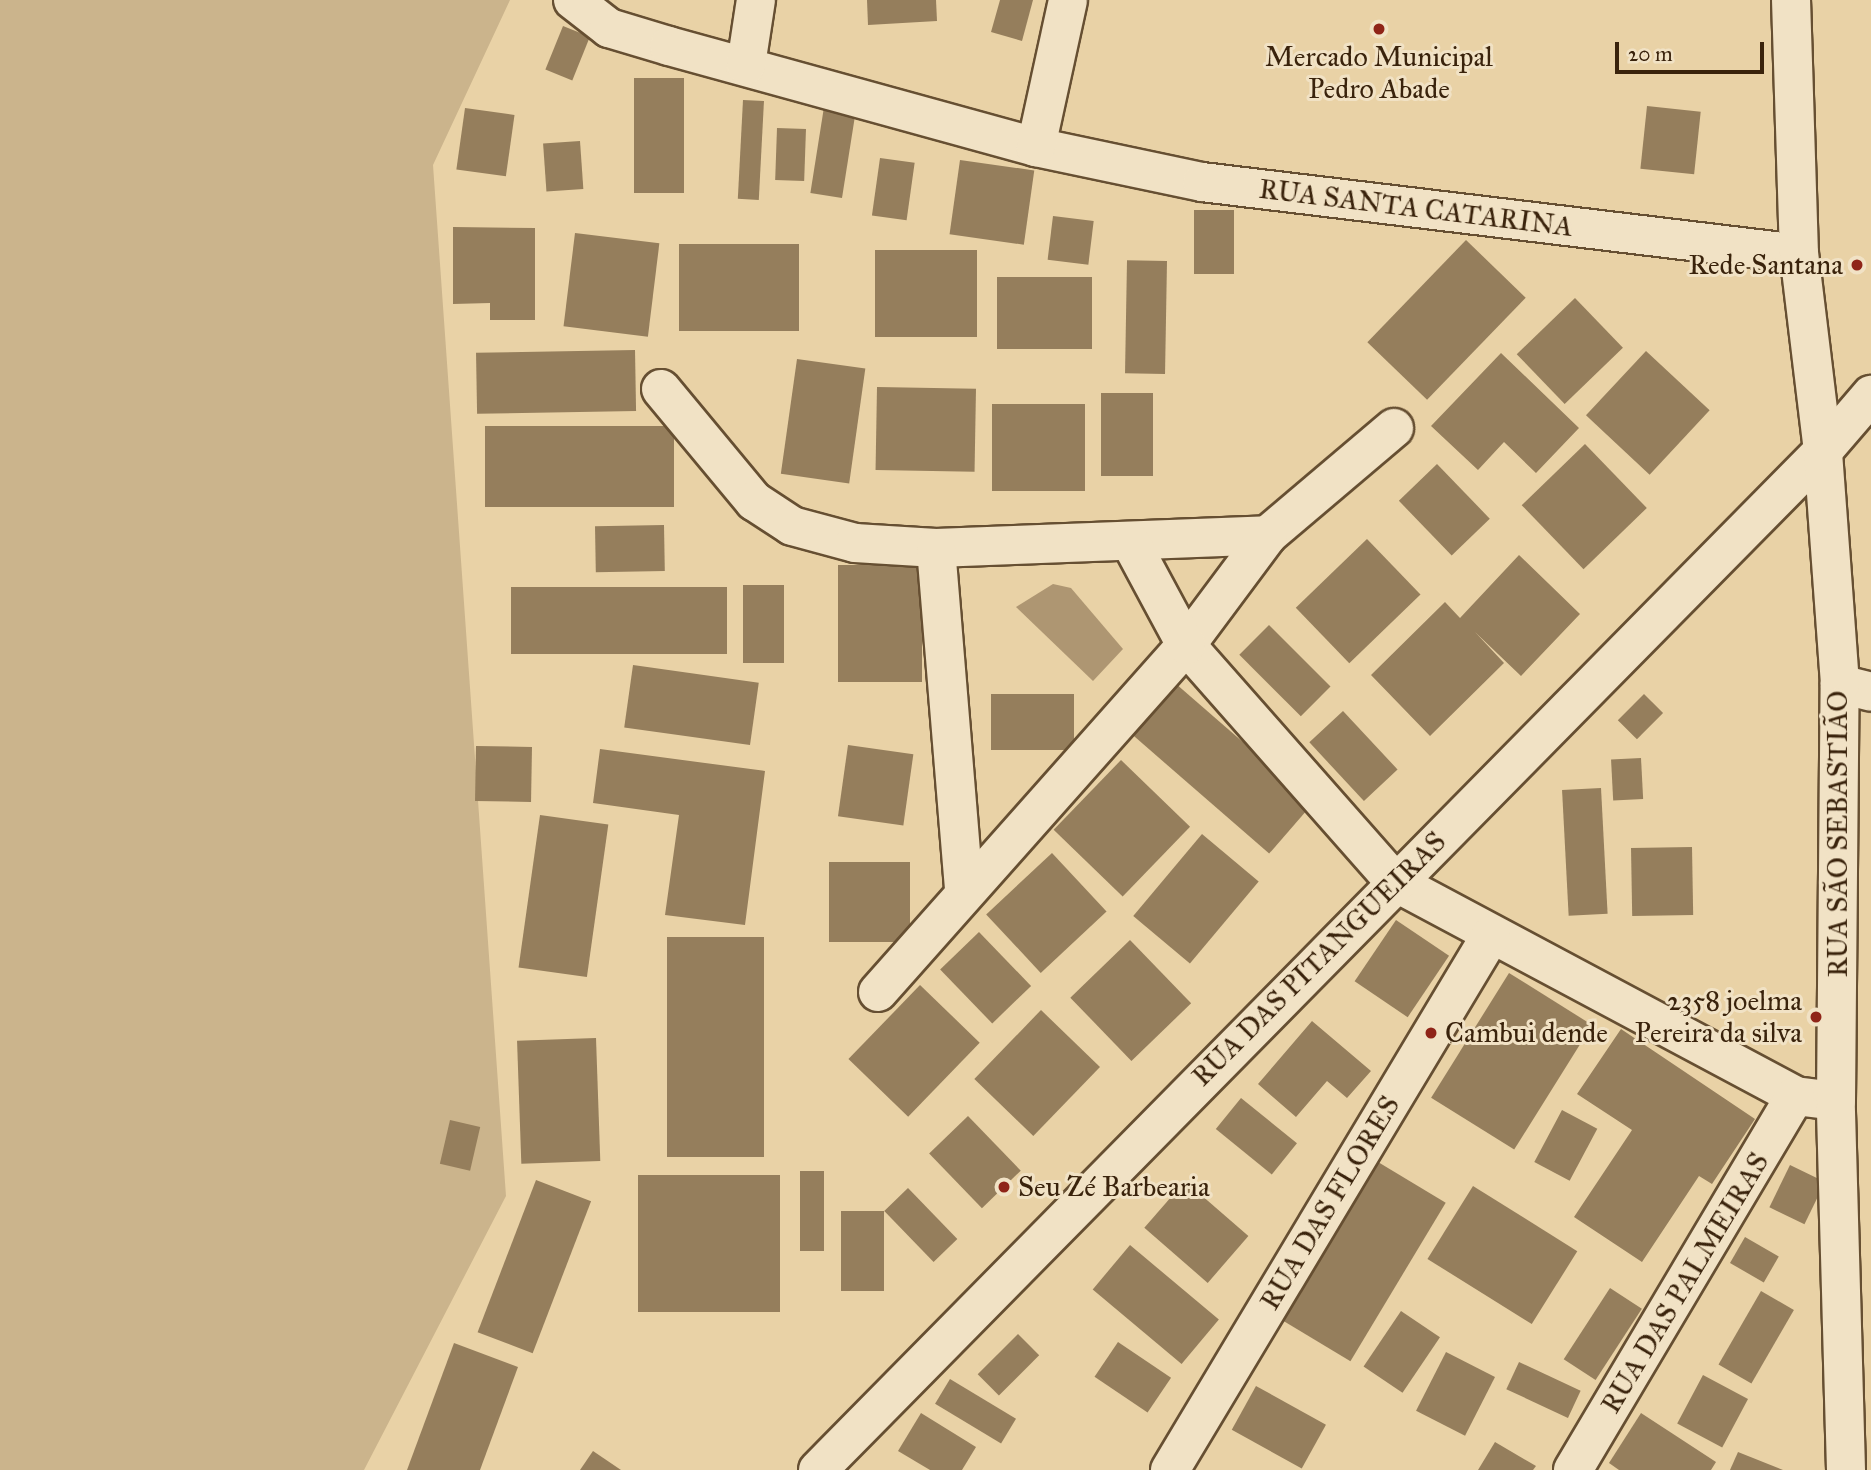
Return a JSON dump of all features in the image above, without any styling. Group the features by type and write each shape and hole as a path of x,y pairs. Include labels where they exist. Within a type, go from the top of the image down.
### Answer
{"street":[{"name":"RUA SANTA CATARINA","path":"573,0 609,28 1036,147 1202,182 1799,254"},
{"path":"746,65 756,0"},
{"path":"1036,147 1068,0"},
{"name":"RUA SÃO SEBASTIÃO","path":"1791,0 1799,254 1855,688 1836,1101 1846,1470"},
{"path":"661,389 754,501 792,526 855,544 936,548 1268,535"},
{"name":"RUA DAS PITANGUEIRAS","path":"825,1468 1395,882 1823,451 1871,395"},
{"path":"878,992 1186,645 1268,535 1394,428"},
{"path":"1130,541 1186,645 1395,882 1795,1096 1836,1101"},
{"path":"936,548 964,892"},
{"name":"RUA DAS FLORES","path":"1170,1470 1491,935"},
{"name":"RUA DAS PALMEIRAS","path":"1573,1470 1795,1096"}],"shaded area":[{"path":"0,0 510,0 433,165 506,1196 364,1470 0,1470"},
{"path":"1053,584 1071,588 1123,649 1093,681 1016,607"}],"building":[{"path":"867,0 936,0 937,21 868,25"},
{"path":"1000,0 1033,0 1022,41 991,32"},
{"path":"563,26 590,37 572,80 545,70"},
{"path":"634,78 684,78 684,193 634,193"},
{"path":"743,100 764,101 759,200 738,199"},
{"path":"1647,106 1701,112 1694,174 1640,169"},
{"path":"824,107 856,112 842,198 810,193"},
{"path":"465,108 515,115 506,176 456,169"},
{"path":"777,128 806,129 804,181 775,180"},
{"path":"580,141 583,189 546,191 543,144"},
{"path":"880,158 915,163 907,220 872,215"},
{"path":"960,160 1034,170 1024,245 950,234"},
{"path":"1194,210 1234,210 1234,274 1194,274"},
{"path":"1053,216 1094,221 1088,265 1048,260"},
{"path":"453,227 535,228 535,320 490,320 490,303 453,304"},
{"path":"575,233 659,243 648,337 564,326"},
{"path":"1466,240 1526,298 1427,400 1367,342"},
{"path":"679,244 799,244 799,331 679,331"},
{"path":"875,250 977,250 977,337 875,337"},
{"path":"1127,260 1167,261 1165,374 1125,373"},
{"path":"997,277 1092,277 1092,349 997,349"},
{"path":"1575,298 1623,348 1565,404 1517,354"},
{"path":"635,350 636,411 477,414 476,353"},
{"path":"1646,351 1710,410 1650,475 1586,415"},
{"path":"1501,353 1579,428 1536,473 1504,442 1478,470 1431,426"},
{"path":"797,359 865,369 849,483 781,474"},
{"path":"877,387 976,389 975,472 876,470"},
{"path":"1101,393 1153,393 1153,476 1101,476"},
{"path":"992,404 1085,404 1085,491 992,491"},
{"path":"485,426 674,426 674,507 485,507"},
{"path":"1585,444 1647,508 1584,569 1522,505"},
{"path":"1437,464 1490,519 1452,555 1399,501"},
{"path":"664,525 665,571 596,572 595,526"},
{"path":"1367,539 1420,594 1349,663 1296,608"},
{"path":"1519,555 1580,614 1521,676 1475,632 1504,663 1430,736 1371,675 1445,602 1460,618"},
{"path":"838,565 922,565 922,682 838,682"},
{"path":"743,585 784,585 784,663 743,663"},
{"path":"511,587 727,587 727,654 511,654"},
{"path":"1269,625 1331,687 1301,716 1239,655"},
{"path":"633,665 759,683 750,745 624,727"},
{"path":"1175,683 1313,803 1269,854 1131,734"},
{"path":"991,694 1074,694 1074,750 991,750"},
{"path":"1644,694 1663,713 1637,739 1618,720"},
{"path":"1343,711 1398,770 1364,801 1309,742"},
{"path":"848,745 913,754 903,825 838,816"},
{"path":"476,746 532,747 531,802 475,801"},
{"path":"600,749 765,771 745,925 665,915 679,815 593,803"},
{"path":"1641,758 1643,799 1613,801 1611,760"},
{"path":"1121,760 1190,827 1123,896 1054,830"},
{"path":"1601,788 1608,914 1569,916 1562,790"},
{"path":"540,815 608,825 587,977 519,968"},
{"path":"1202,834 1259,882 1190,964 1133,916"},
{"path":"1692,847 1693,915 1632,916 1631,848"},
{"path":"1052,853 1107,912 1041,973 986,914"},
{"path":"829,862 910,862 910,942 829,942"},
{"path":"1396,920 1449,956 1408,1017 1355,981"},
{"path":"979,932 1031,986 992,1023 940,970"},
{"path":"667,937 764,937 764,1157 667,1157"},
{"path":"1130,940 1191,1003 1131,1061 1070,998"},
{"path":"1509,973 1592,1025 1514,1150 1431,1098"},
{"path":"920,985 980,1043 908,1117 848,1059"},
{"path":"1041,1010 1100,1067 1033,1136 974,1079"},
{"path":"1312,1021 1371,1071 1347,1098 1327,1081 1296,1117 1258,1084"},
{"path":"1621,1029 1755,1119 1712,1184 1699,1176 1642,1262 1574,1217 1632,1130 1577,1094"},
{"path":"596,1038 600,1161 521,1164 517,1041"},
{"path":"1241,1098 1297,1143 1272,1174 1216,1129"},
{"path":"1562,1110 1597,1129 1570,1181 1534,1162"},
{"path":"968,1116 1021,1171 982,1208 929,1154"},
{"path":"450,1120 480,1127 470,1171 440,1164"},
{"path":"1378,1162 1446,1203 1350,1361 1283,1321"},
{"path":"1790,1165 1825,1182 1804,1224 1769,1207"},
{"path":"800,1171 824,1171 824,1251 800,1251"},
{"path":"638,1175 780,1175 780,1312 638,1312"},
{"path":"536,1180 591,1201 533,1353 478,1332"},
{"path":"1185,1181 1248,1236 1208,1283 1144,1228"},
{"path":"1473,1186 1577,1251 1532,1324 1427,1259"},
{"path":"908,1188 957,1239 934,1262 884,1211"},
{"path":"841,1211 884,1211 884,1291 841,1291"},
{"path":"1745,1237 1779,1256 1764,1282 1730,1263"},
{"path":"1130,1245 1219,1320 1182,1364 1093,1289"},
{"path":"1610,1288 1642,1309 1596,1380 1564,1359"},
{"path":"1761,1291 1794,1310 1751,1384 1718,1365"},
{"path":"1401,1311 1440,1337 1402,1393 1364,1367"},
{"path":"1018,1334 1039,1355 999,1396 978,1374"},
{"path":"1118,1342 1171,1378 1148,1413 1095,1377"},
{"path":"454,1343 518,1367 480,1470 407,1470"},
{"path":"1446,1352 1495,1377 1465,1436 1416,1411"},
{"path":"1519,1362 1581,1391 1568,1418 1506,1389"},
{"path":"1703,1375 1748,1399 1722,1448 1677,1424"},
{"path":"950,1379 1016,1419 1001,1444 935,1404"},
{"path":"1256,1386 1326,1425 1302,1469 1232,1430"},
{"path":"921,1413 976,1447 962,1470 930,1470 898,1451"},
{"path":"1641,1413 1716,1462 1711,1470 1619,1470 1609,1463"},
{"path":"1495,1442 1536,1466 1533,1470 1478,1470"},
{"path":"593,1451 621,1470 580,1470"},
{"path":"1738,1452 1783,1470 1730,1470"}],"place":[{"name":"Mercado Municipal Pedro Abade","path":"1379,29"},
{"name":"Rede Santana","path":"1857,265"},
{"name":"2358 joelma Pereira da silva","path":"1816,1017"},
{"name":"Cambui dende","path":"1431,1033"},
{"name":"Seu Zé Barbearia","path":"1004,1187"}]}
